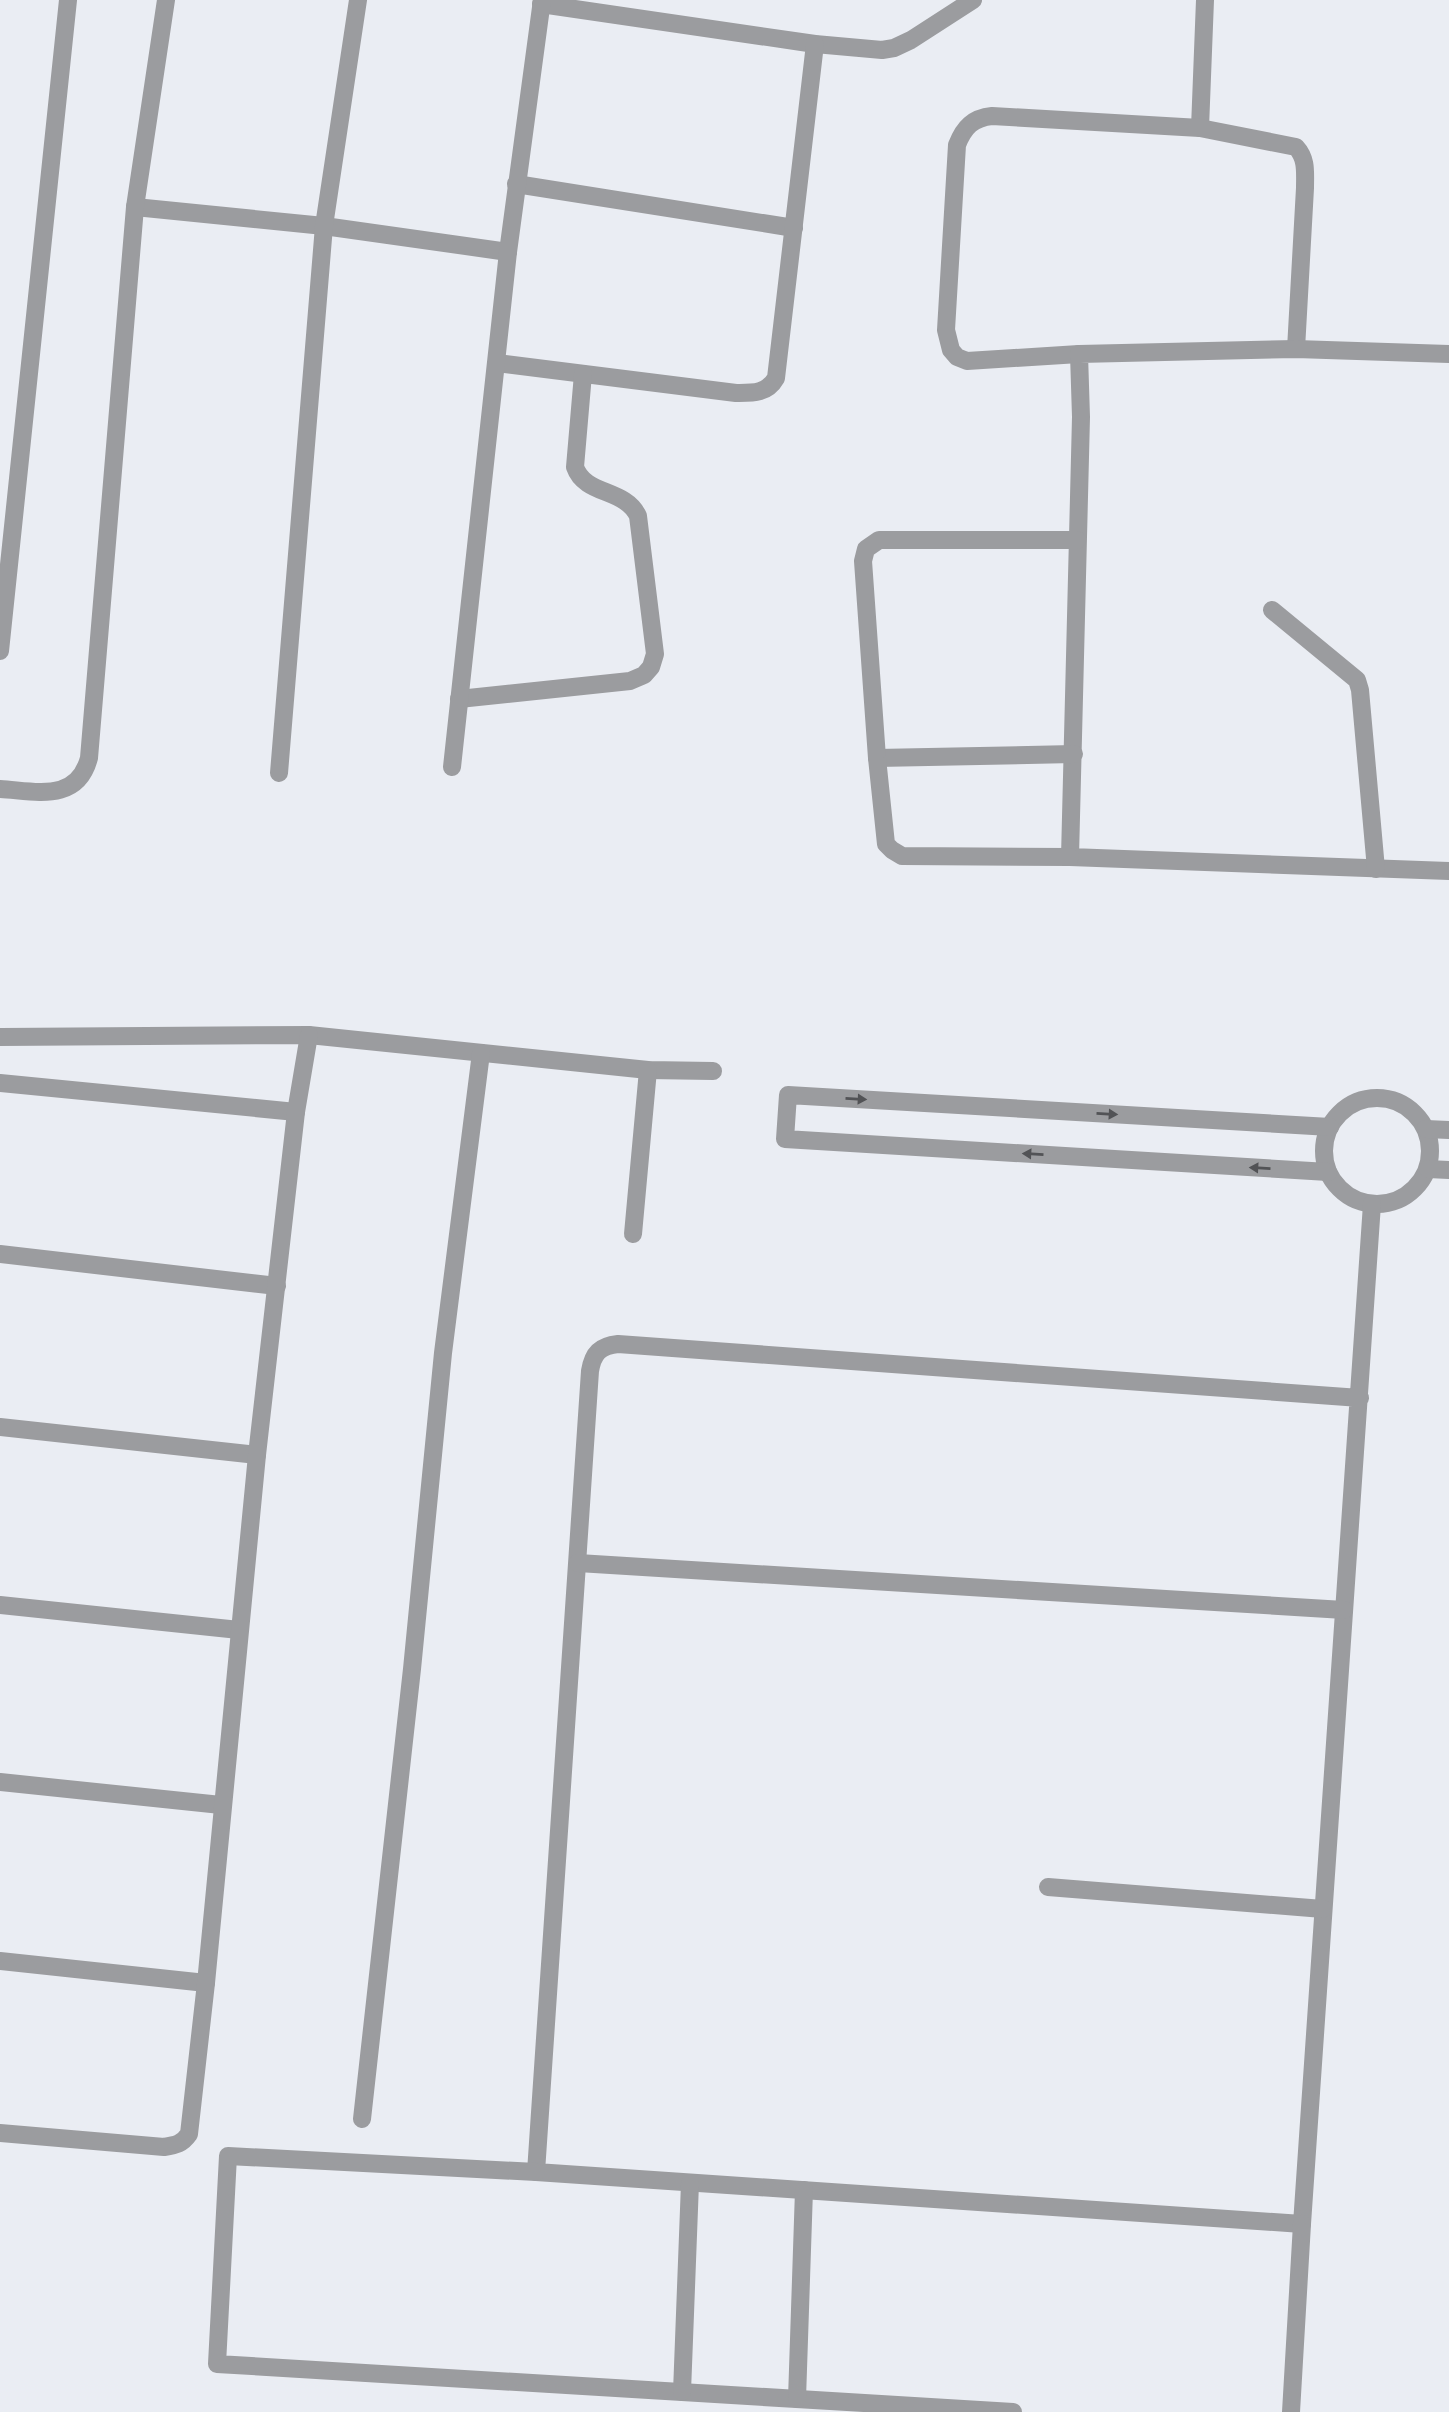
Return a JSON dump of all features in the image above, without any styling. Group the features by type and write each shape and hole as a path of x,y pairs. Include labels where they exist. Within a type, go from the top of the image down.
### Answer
{"street":[{"path":"0,651 68,0"},
{"path":"0,789 50,792 63,790 74,784 85,772 89,758 135,206 166,0"},
{"path":"279,773 324,226 358,0"},
{"path":"452,767 516,184 542,2 815,44 882,50 894,48 972,0"},
{"path":"1200,128 1205,0"},
{"path":"497,363 736,393 756,393 766,389 776,378 815,44"},
{"path":"1296,349 1306,188 1303,155 1296,147 1200,128 992,116 979,117 962,132 957,145 946,330 951,350 957,357 967,361 1079,354 1296,349 1449,354"},
{"path":"516,184 794,229"},
{"path":"135,206 324,226 508,252"},
{"path":"1070,857 1081,417 1079,354"},
{"path":"459,699 614,684 644,675 651,667 655,654 638,516 626,499 586,483 578,477 575,467 583,374"},
{"path":"1077,540 878,540 866,549 863,561 864,583 877,758 884,836 886,844 892,850 902,856 1070,857 1449,871"},
{"path":"1272,610 1357,680 1376,869"},
{"path":"877,758 1074,754"},
{"path":"0,2133 164,2147 184,2142 189,2134 257,1455 296,1112 309,1035"},
{"path":"0,1037 309,1035 648,1070 713,1071"},
{"path":"362,2119 412,1669 443,1353 481,1053"},
{"path":"633,1234 648,1070"},
{"path":"0,1083 296,1112"},
{"path":"1328,1172 785,1139 788,1095 1330,1127"},
{"path":"1382,1098 1400,1102 1415,1113 1426,1129 1430,1146 1428,1169 1408,1195 1390,1203 1372,1204 1354,1199 1339,1189 1328,1172 1323,1155 1325,1137 1330,1127 1346,1107 1363,1100 1382,1098"},
{"path":"1426,1129 1449,1130"},
{"path":"1428,1169 1449,1170"},
{"path":"1291,2412 1372,1204"},
{"path":"0,1254 277,1286"},
{"path":"536,2172 590,1371 596,1352 604,1346 618,1343 1360,1398"},
{"path":"0,1427 257,1455"},
{"path":"578,1563 1344,1610"},
{"path":"0,1605 239,1630"},
{"path":"0,1782 221,1805"},
{"path":"1048,1887 1323,1909"},
{"path":"0,1961 206,1983"},
{"path":"1013,2412 217,2364 228,2156 536,2172 1302,2224"},
{"path":"682,2392 690,2183"},
{"path":"797,2399 804,2190"}]}
